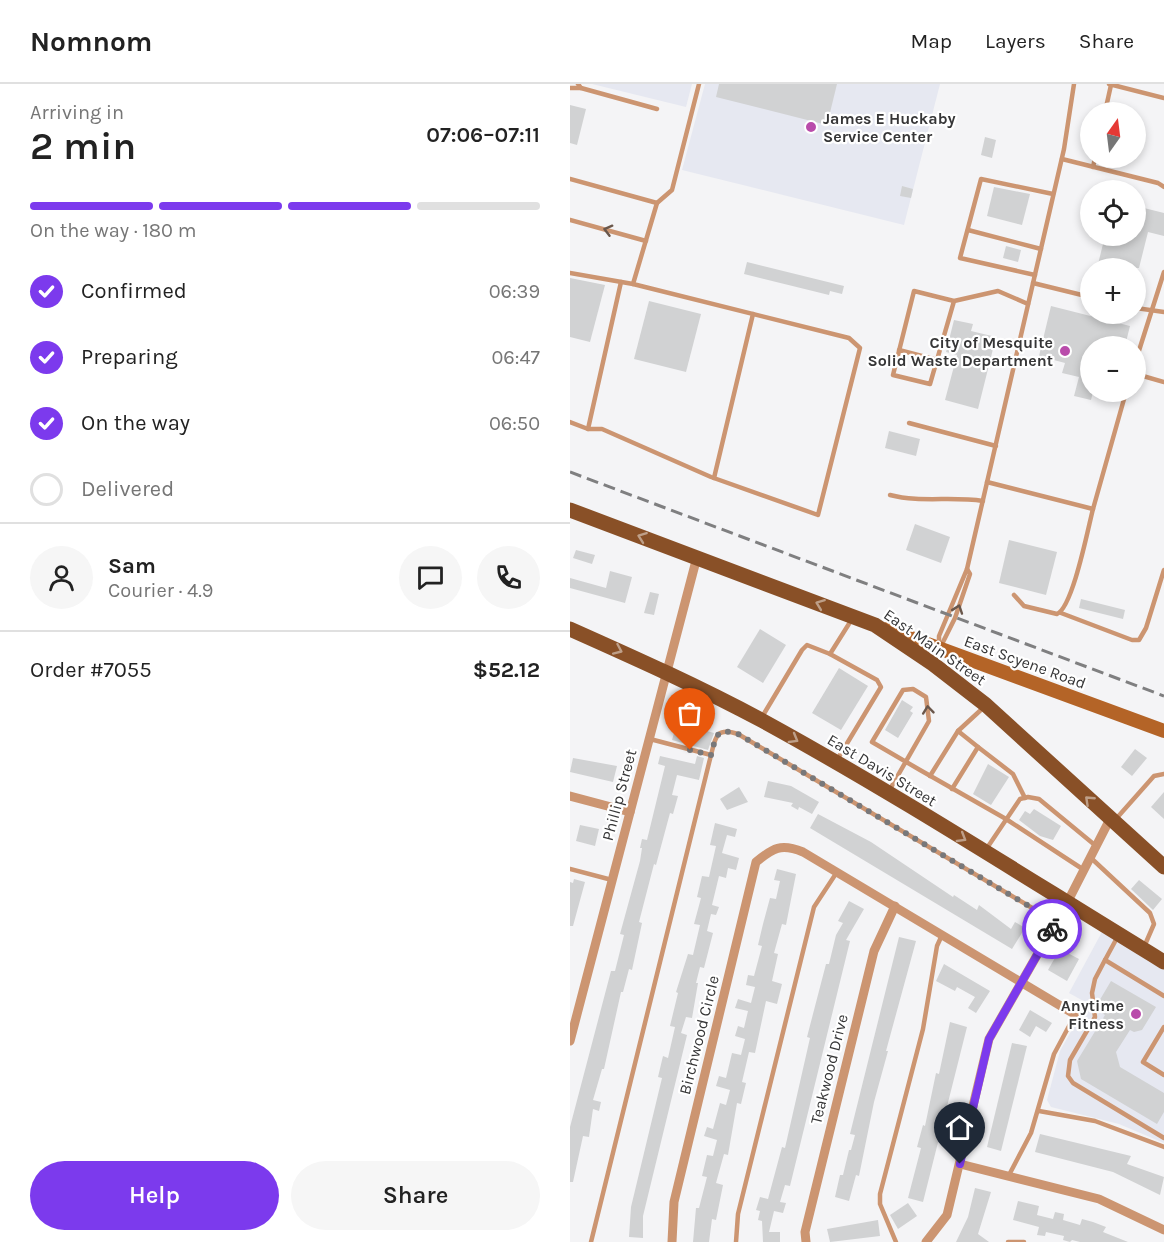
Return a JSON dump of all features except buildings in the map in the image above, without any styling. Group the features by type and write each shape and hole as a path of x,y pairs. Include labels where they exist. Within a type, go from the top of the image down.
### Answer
{"main road":[{"name":"East Main Street","path":"570,510 875,625 933,664 986,705 1164,867"},
{"name":"East Davis Street","path":"570,628 666,671 760,720 985,851 1164,962"}],"street":[{"name":"Phillip Street","path":"570,1041 697,557"},
{"name":"East Scyene Road","path":"875,625 1164,731"},
{"path":"570,796 630,812"},
{"path":"926,1242 947,1215 989,1039 1112,821"},
{"name":"Birchwood Circle","path":"672,1242 674,1202 756,862 772,849 797,849 837,872"},
{"path":"837,872 1076,1015"},
{"name":"Teakwood Drive","path":"806,1242 805,1232 874,951 895,906"},
{"path":"960,1164 1099,1199 1164,1230"}],"lane":[{"path":"633,284 657,203 672,190 699,84"},
{"path":"933,664 959,607 970,574 967,569 1062,159 1074,84"},
{"path":"1107,102 1110,84 1164,98"},
{"path":"570,88 580,86 657,109"},
{"path":"1062,159 1080,164"},
{"path":"1097,168 1158,183 1164,188"},
{"path":"1035,275 960,258 981,178 1053,194"},
{"path":"570,179 657,203"},
{"path":"570,220 646,241"},
{"path":"968,230 1041,249"},
{"path":"1143,336 1164,272"},
{"path":"570,273 633,284 849,338 860,348 818,515 714,478 602,429 588,429 570,422"},
{"path":"588,429 621,282"},
{"path":"1034,283 1080,294"},
{"path":"954,301 930,384 892,375 914,291 954,301 998,291 1029,304"},
{"path":"1146,310 1164,312"},
{"path":"714,478 753,314"},
{"path":"899,350 937,360"},
{"path":"1146,377 1164,382"},
{"path":"1061,613 1069,599 1123,402"},
{"path":"909,423 996,446"},
{"path":"987,482 1093,509"},
{"path":"890,495 910,500 962,498 983,501"},
{"path":"1014,595 1024,606 1061,613 1132,640 1139,639 1146,628 1164,570"},
{"path":"830,654 853,617"},
{"path":"760,720 807,645 830,654 877,680 881,687 836,763"},
{"path":"887,794 906,762 929,721 926,697 913,688 903,690 872,741 906,762 952,789 1006,819 1084,870"},
{"path":"930,776 958,731 986,705"},
{"path":"591,1242 715,738 720,732 728,730 738,734 1056,922"},
{"path":"958,731 1013,774 1025,798"},
{"path":"650,739 711,755"},
{"path":"952,789 978,747"},
{"path":"1112,821 1154,776 1164,774"},
{"path":"985,851 1020,799 1025,798 1040,799 1096,846"},
{"path":"1090,858 1150,913 1154,924 1143,949"},
{"path":"570,869 612,880"},
{"path":"736,1242 738,1214 814,907 837,872"},
{"path":"896,1242 880,1204 880,1194 923,1029 937,946 943,934"},
{"path":"1119,934 1094,986 1095,1017 1070,1060 1068,1076 1073,1083 1164,1138"},
{"path":"1105,960 1164,996"},
{"path":"1009,1175 1031,1133 1054,1054 1076,1015"},
{"path":"1164,1027 1143,1062 1164,1075"},
{"path":"1039,1111 1095,1121 1164,1147"},
{"path":"1008,1242 1024,1242"}],"shaded area":[{"path":"592,84 692,84 686,107"},
{"name":"James E Huckaby Service Center","path":"705,84 940,84 904,225 682,170"},
{"path":"1103,930 1164,965 1164,1143 1119,1124 1051,1107 1047,1100 1060,1051 1087,1003 1069,993"}],"railway":[{"path":"570,472 1164,696"}],"way so far":[{"path":"690,750 711,755 715,738 720,732 728,730 738,734 1056,922 1052,929"}],"place":[{"name":"James E Huckaby Service Center","path":"811,127"},
{"name":"City of Mesquite Solid Waste Department","path":"1065,351"},
{"name":"Anytime Fitness","path":"1136,1014"}],"route":[{"path":"960,1164 989,1039 1052,929"}]}
